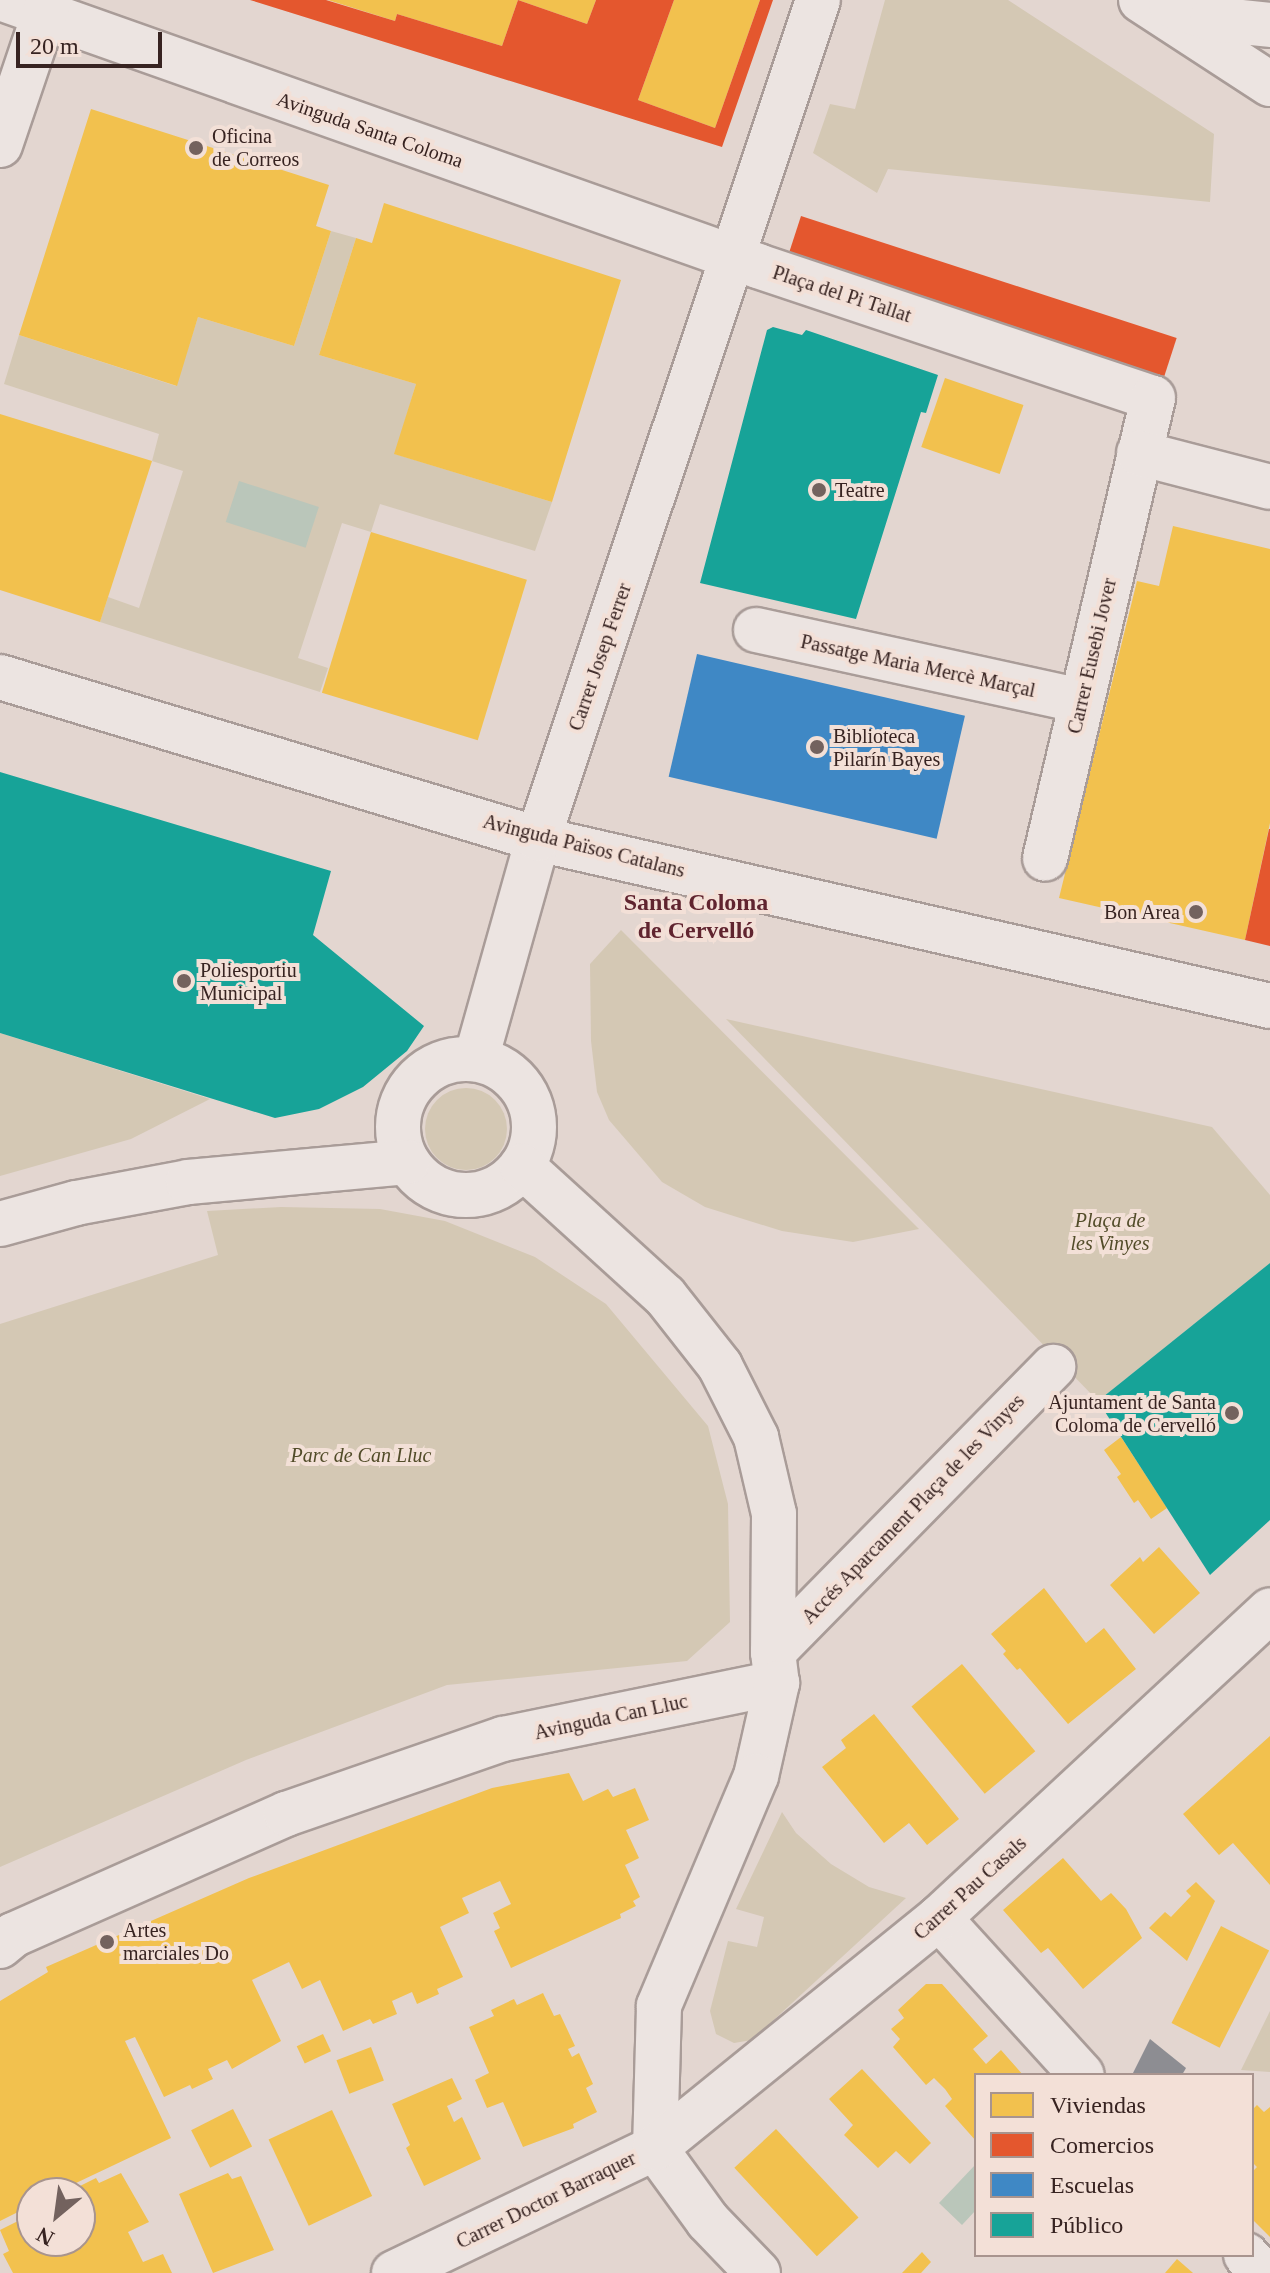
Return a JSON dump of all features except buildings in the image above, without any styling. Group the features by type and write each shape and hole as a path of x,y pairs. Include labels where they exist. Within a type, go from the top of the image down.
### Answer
{"street":[{"path":"734,258 818,0"},
{"path":"1141,0 1270,84"},
{"path":"1158,0 1212,19 1270,25"},
{"path":"0,145 32,5"},
{"name":"Avinguda Santa Coloma","path":"32,5 734,258"},
{"name":"Plaça del Pi Tallat","path":"734,258 1153,398 1139,453"},
{"name":"Carrer Josep Ferrer","path":"476,1059 538,839 734,258"},
{"path":"1139,453 1270,487"},
{"name":"Carrer Eusebi Jover","path":"1045,858 1139,453"},
{"name":"Passatge Maria Mercè Marçal","path":"756,630 1081,701"},
{"name":"Avinguda Països Catalans","path":"0,677 538,839 1270,1006"},
{"path":"476,1059 498,1067 516,1081 529,1100 534,1123 532,1146 522,1166 506,1182 485,1192 463,1195 441,1190 421,1179 407,1162 398,1141 398,1119 404,1098 416,1080 433,1067 454,1060 476,1059"},
{"path":"0,1224 76,1203 188,1182 407,1162"},
{"path":"522,1166 665,1296 720,1366 756,1437 774,1514 775,1667 756,1776 659,2006 655,2148 708,2221 758,2273"},
{"name":"Accés Aparcament Plaça de les Vinyes","path":"775,1667 1053,1367"},
{"name":"Carrer Pau Casals","path":"655,2148 939,1918 1270,1610"},
{"name":"Avinguda Can Lluc","path":"0,1946 13,1935 286,1814 503,1739 775,1667"},
{"path":"939,1918 1080,2073"},
{"name":"Carrer Doctor Barraquer","path":"394,2273 655,2148"},
{"path":"1248,2257 1262,2273"}],"green space":[{"path":"885,0 1008,0 1214,134 1210,202 888,169 877,193 813,153 830,104 855,109"},
{"path":"331,231 356,238 319,355 416,384 395,454 552,502 535,551 380,504 371,532 342,523 298,658 328,668 320,692 100,622 108,597 139,608 183,471 152,461 159,434 4,384 19,335 176,386 198,317 294,346"},
{"path":"621,930 919,1229 853,1242 782,1231 705,1207 662,1182 609,1120 597,1092 591,1041 590,964"},
{"name":"Plaça de les Vinyes","path":"726,1019 1212,1127 1270,1195 1270,1263 1098,1401"},
{"path":"0,1033 210,1099 131,1139 0,1176"},
{"path":"458,1088 474,1088 489,1095 500,1106 507,1129 504,1145 495,1158 474,1170 458,1170 443,1163 432,1152 425,1137 425,1121 432,1106 443,1095"},
{"name":"Parc de Can Lluc","path":"281,1207 380,1209 445,1221 535,1257 606,1304 708,1426 728,1504 730,1622 687,1661 447,1685 246,1760 0,1867 0,1324 218,1255 207,1211"},
{"path":"782,1812 796,1833 831,1864 869,1887 906,1898 752,2040 734,2043 716,2034 710,2011 728,1941 757,1947 764,1917 736,1909"},
{"path":"1270,2011 1270,2072 1241,2070"}],"shaded area":[{"path":"239,481 319,507 306,548 226,522"},
{"path":"974,2166 974,2212 962,2225 939,2203"}],"place":[{"name":"Oficina de Correos","path":"196,148"},
{"name":"Teatre","path":"819,490"},
{"name":"Biblioteca Pilarín Bayes","path":"817,747"},
{"name":"Bon Area","path":"1196,912"},
{"name":"Poliesportiu Municipal","path":"184,981"},
{"name":"Ajuntament de Santa Coloma de Cervelló","path":"1232,1413"},
{"name":"Artes marciales Do","path":"107,1942"}],"district":[{"name":"Santa Coloma de Cervelló","path":"696,917"}]}
